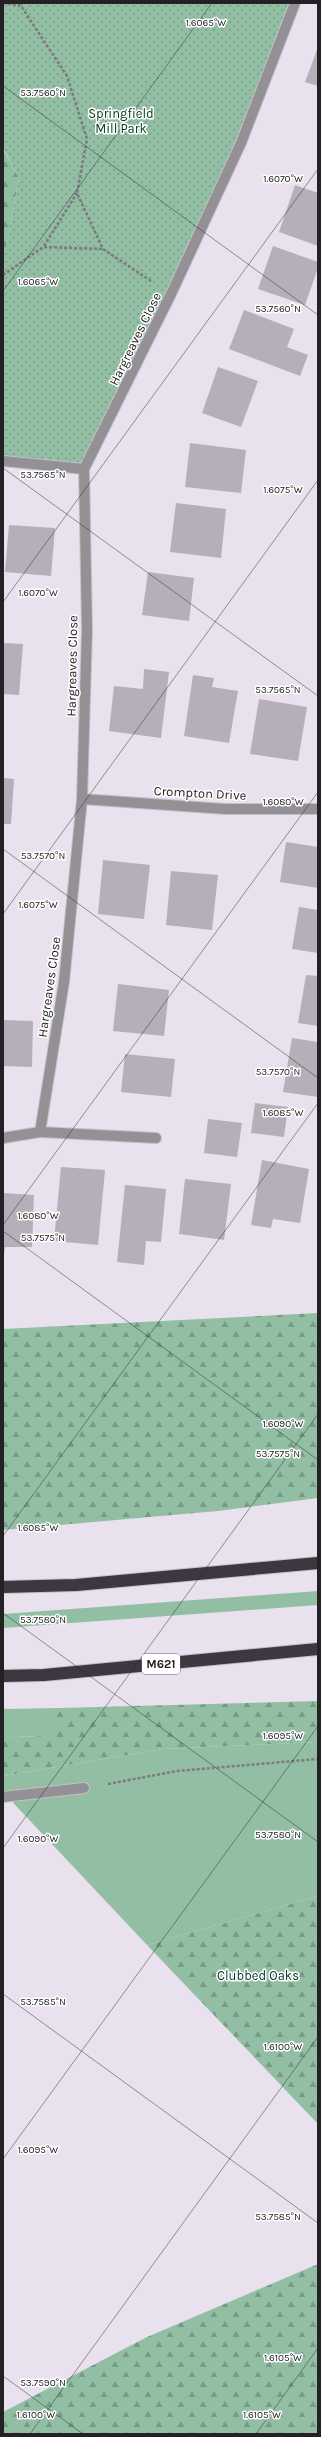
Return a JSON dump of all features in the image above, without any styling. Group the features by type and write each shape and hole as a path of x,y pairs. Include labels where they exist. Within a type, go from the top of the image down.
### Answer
{"highway":[{"path":"3,1587 76,1585 318,1563"},
{"name":"M621","path":"3,1676 44,1675 318,1649"}],"street":[{"name":"Hargreaves Close","path":"40,1132 64,982 82,799 87,630 84,469 171,294 241,143 295,3"},
{"path":"3,461 84,469"},
{"name":"Crompton Drive","path":"82,799 225,809 318,809"},
{"path":"3,1138 40,1132 156,1138"},
{"path":"3,1797 84,1788"}],"path":[{"path":"3,4 19,5 67,76 87,138 77,193 44,246 3,275"},
{"path":"77,193 103,249"},
{"path":"44,246 103,249 171,294"},
{"path":"84,1788 177,1771 318,1759"}],"green space":[{"name":"Springfield Mill Park","path":"3,3 295,3 241,143 84,469 3,461 3,250 6,248 19,178 3,148"},
{"path":"3,149 19,178 6,248 3,250"},
{"path":"318,1313 318,1498 218,1511 3,1530 3,1329"},
{"path":"318,1591 318,1605 3,1628 3,1614"},
{"path":"318,1701 318,1742 163,1749 3,1776 3,1737 49,1736 60,1708"},
{"path":"60,1708 50,1736 3,1737 3,1709"},
{"path":"318,1742 318,1896 147,1945 3,1792 3,1776 163,1749"},
{"name":"Clubbed Oaks","path":"318,1896 318,2124 147,1945"},
{"path":"318,2264 318,2434 3,2434 3,2412 147,2337"}],"building":[{"path":"318,47 318,86 305,82"},
{"path":"295,185 318,193 318,246 279,232"},
{"path":"273,246 318,262 318,268 305,305 258,289"},
{"path":"244,310 294,329 287,347 308,355 300,376 229,349"},
{"path":"218,367 258,381 241,427 202,413"},
{"path":"190,443 246,450 241,493 185,487"},
{"path":"176,503 226,509 221,558 170,552"},
{"path":"9,525 55,528 51,576 5,572"},
{"path":"148,572 194,578 189,621 142,615"},
{"path":"3,643 23,644 19,695 3,694"},
{"path":"144,669 169,672 161,738 109,731 114,686 143,689"},
{"path":"193,675 214,678 212,687 238,691 229,743 184,736"},
{"path":"259,699 307,707 298,761 250,754"},
{"path":"3,778 14,779 11,824 3,824"},
{"path":"286,842 318,847 318,888 280,882"},
{"path":"103,860 150,865 144,919 98,914"},
{"path":"171,871 218,875 212,930 166,925"},
{"path":"299,907 318,910 318,953 292,949"},
{"path":"306,975 318,976 318,1026 298,1023"},
{"path":"118,984 169,990 164,1036 113,1031"},
{"path":"3,1020 33,1021 32,1067 3,1066"},
{"path":"292,1038 318,1042 318,1097 283,1092"},
{"path":"125,1054 175,1059 171,1097 121,1092"},
{"path":"255,1103 288,1107 284,1137 251,1133"},
{"path":"208,1119 242,1123 237,1157 204,1153"},
{"path":"262,1160 309,1169 300,1223 273,1219 271,1228 251,1225"},
{"path":"61,1167 105,1170 98,1245 54,1241"},
{"path":"185,1179 231,1184 224,1240 179,1234"},
{"path":"125,1185 166,1189 161,1242 146,1241 144,1265 117,1262"},
{"path":"3,1193 34,1195 32,1247 5,1247 4,1255"}]}
